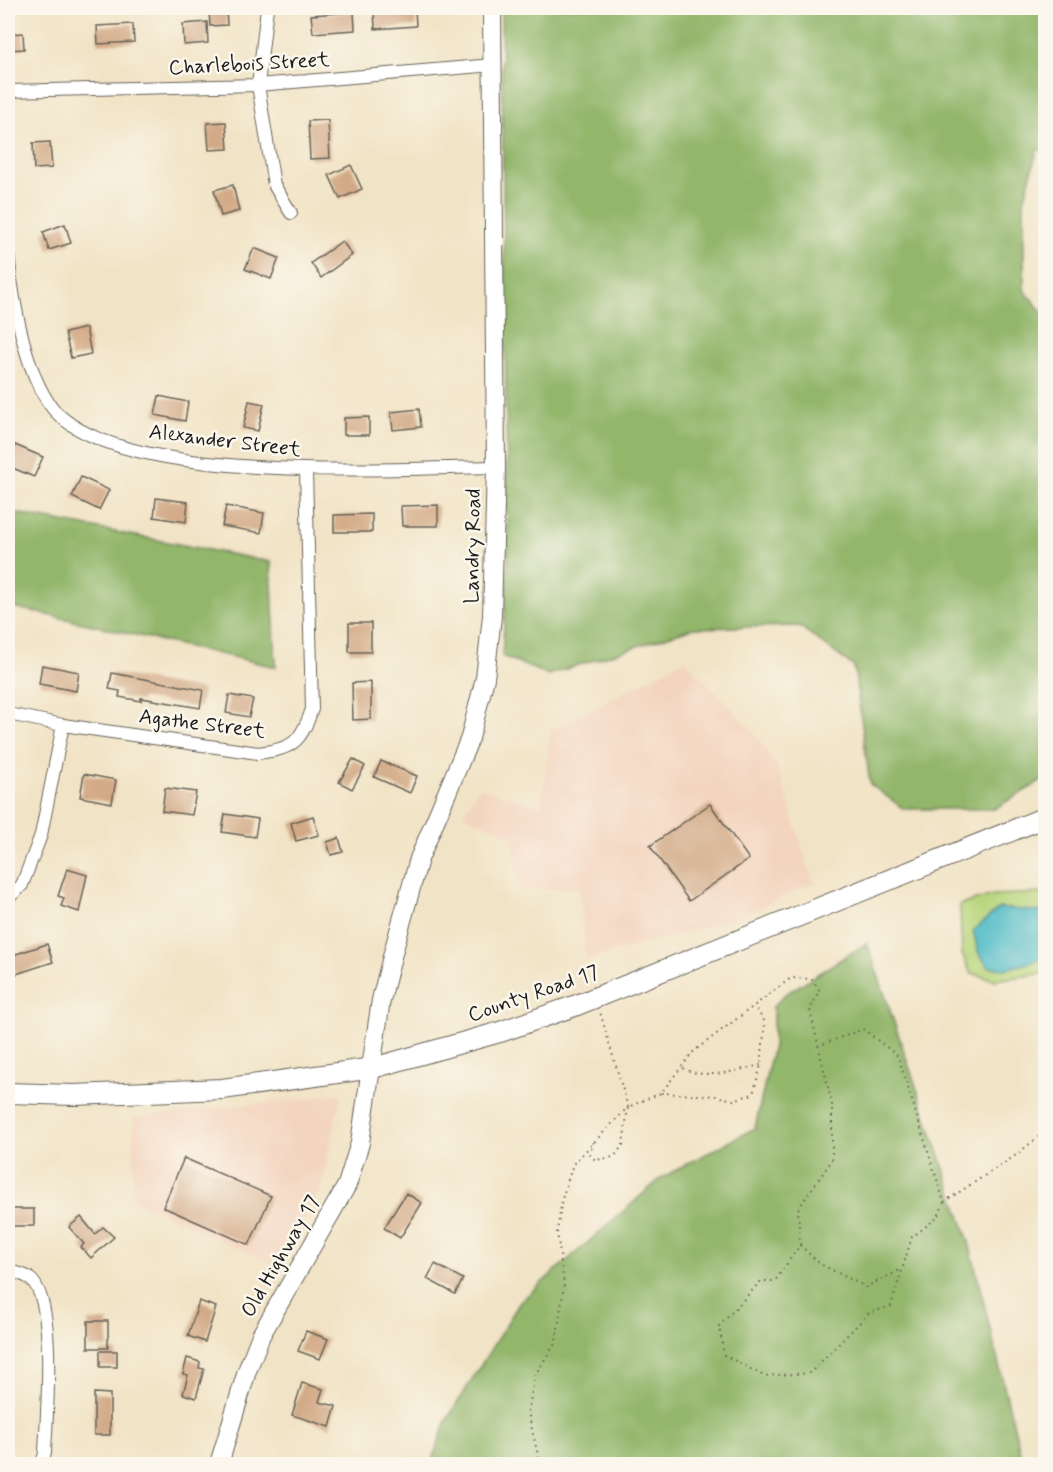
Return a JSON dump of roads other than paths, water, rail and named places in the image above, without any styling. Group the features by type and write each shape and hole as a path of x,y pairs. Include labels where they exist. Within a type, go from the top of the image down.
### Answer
{"main road":[{"name":"Landry Road","path":"373,1068 381,1000 419,860 471,738 484,678 492,616 496,467 492,8"},
{"name":"County Road 17","path":"8,1094 74,1095 222,1089 373,1068 500,1032 596,998 1046,817"},
{"name":"Old Highway 17","path":"219,1464 246,1371 261,1335 347,1185 360,1143 373,1068"}],"street":[{"path":"267,8 258,85 274,185 291,213"},
{"name":"Charlebois Street","path":"8,91 258,85 493,65"},
{"name":"Alexander Street","path":"8,253 12,296 39,389 59,415 93,437 183,459 306,470 496,467"},
{"name":"Agathe Street","path":"8,714 63,725 258,753 285,750 304,733 312,709 313,672 306,470"},
{"path":"8,898 22,885 41,835 63,725"},
{"path":"8,1270 30,1278 42,1296 49,1355 45,1453 42,1464"}],"water":[{"path":"999,908 1045,912 1045,959 1005,969 989,967 979,954 973,931"}]}
